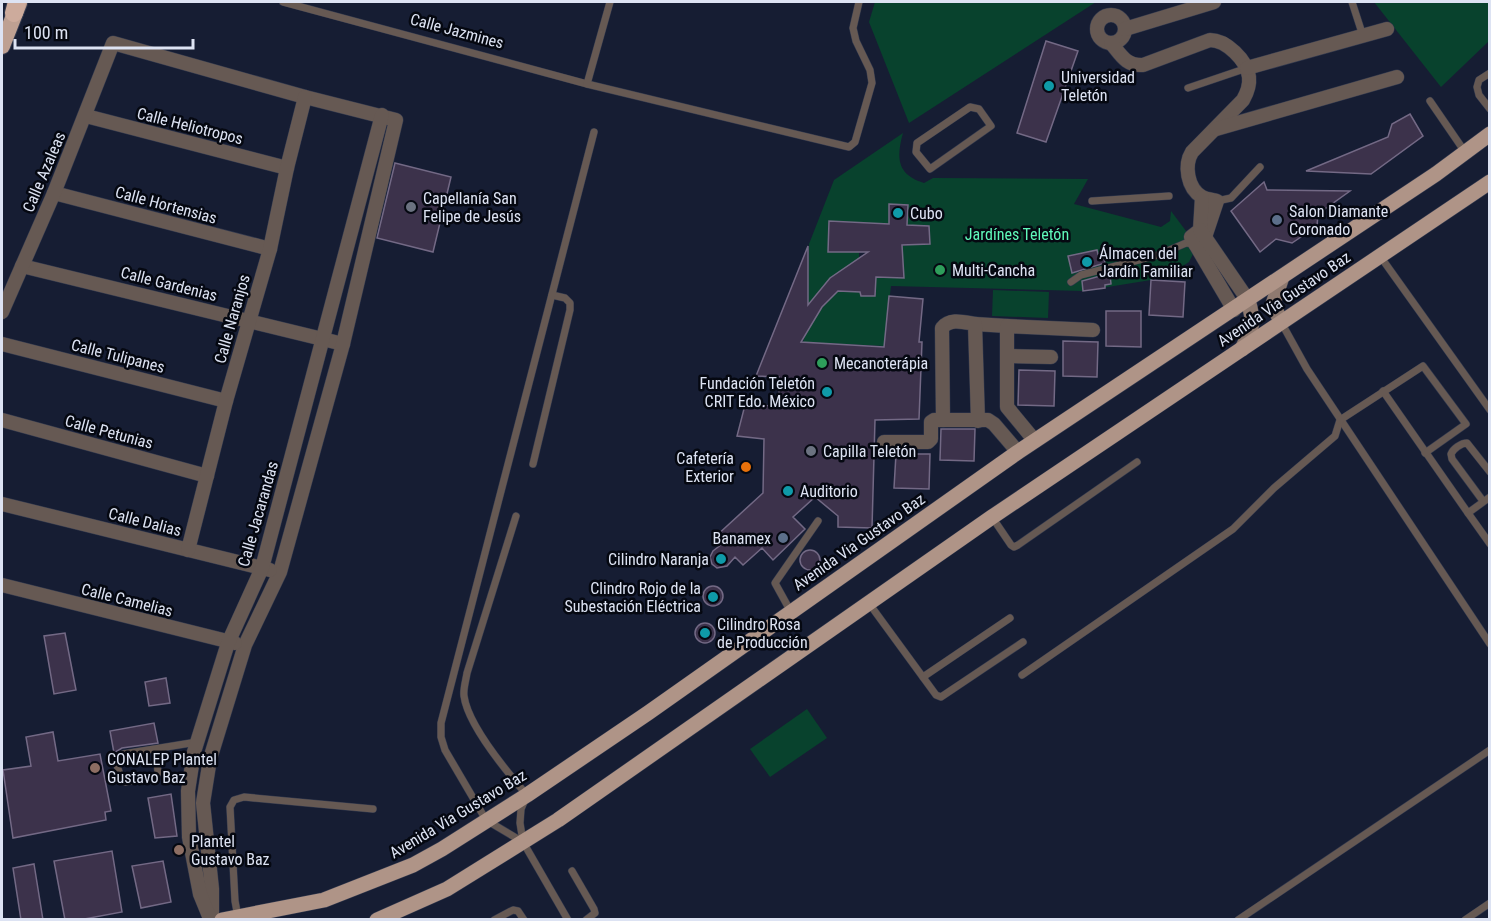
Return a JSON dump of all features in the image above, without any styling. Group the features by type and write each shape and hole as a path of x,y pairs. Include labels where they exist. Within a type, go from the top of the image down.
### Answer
{"highway":[{"path":"2,46 17,5"}],"main road":[{"name":"Avenida Via Gustavo Baz","path":"222,920 324,900 413,866 527,795 1018,452 1436,174 1490,134"},
{"name":"Avenida Via Gustavo Baz","path":"377,920 447,889 558,820 992,517 1490,182"},
{"path":"1281,277 1273,304 1281,322"},
{"path":"1242,350 1253,326 1253,316 1248,300"}],"street":[{"path":"1125,29 1214,2"},
{"path":"1111,43 1121,39 1125,29 1121,19 1117,16 1106,16 1102,19 1098,34 1111,43 1127,63 1143,65 1209,40 1218,40 1233,51 1247,68 1250,78 1243,100 1187,159 1186,168 1189,178 1202,197 1217,201 1196,238"},
{"path":"1247,68 1387,30"},
{"name":"Calle Azaleas","path":"2,312 86,116 113,43 305,97"},
{"path":"1214,130 1397,77"},
{"path":"305,97 382,115"},
{"name":"Calle Naranjos","path":"189,550 226,401 270,249 305,97"},
{"name":"Calle Jacarandas","path":"382,115 396,120 343,344 280,572 245,645 210,759 203,803 212,889 211,920 200,894 189,837 188,791 197,742 228,643 262,568 382,115"},
{"name":"Calle Heliotropos","path":"86,116 287,168"},
{"name":"Calle Hortensias","path":"54,193 270,249"},
{"path":"1202,197 1196,238 1234,310"},
{"path":"1196,238 1248,300"},
{"name":"Calle Gardenias","path":"21,266 343,344"},
{"path":"943,420 942,328 946,324 951,321 1093,330"},
{"path":"975,324 978,421"},
{"path":"1007,326 1007,407 1035,441"},
{"name":"Calle Tulipanes","path":"2,344 226,401"},
{"path":"1008,356 1051,357"},
{"name":"Calle Petunias","path":"2,420 207,476"},
{"path":"884,442 928,442 931,439 932,420 992,422 1018,452"},
{"name":"Calle Dalias","path":"2,504 280,572"},
{"name":"Calle Camelias","path":"2,585 228,643 245,645"}],"lane":[{"name":"Calle Jazmines","path":"283,2 587,84 849,147 855,142 872,83 870,70 856,41 853,28 859,2"},
{"path":"587,84 610,2"},
{"path":"1353,2 1362,36"},
{"path":"1188,88 1247,68"},
{"path":"1490,73 1479,80 1477,87 1479,95 1490,109"},
{"path":"1430,101 1465,152"},
{"path":"970,107 979,109 991,126 930,169 916,152 917,143 970,107"},
{"path":"523,842 486,820 446,750 441,737 441,723 594,132"},
{"path":"1217,201 1231,198 1260,167"},
{"path":"1092,201 1169,196"},
{"path":"1071,282 1081,275 1158,255 1196,238"},
{"path":"1380,256 1490,410"},
{"path":"533,464 570,310 570,303 565,298 552,295"},
{"path":"1281,322 1307,369 1340,420 1490,644"},
{"path":"1022,675 1233,529 1274,488 1335,436 1340,420 1423,366 1465,422 1464,426 1425,453"},
{"path":"1383,391 1489,542"},
{"path":"1468,513 1486,499 1450,454 1467,442 1490,472"},
{"path":"992,517 1014,547 1137,462"},
{"path":"516,516 467,673 463,694 470,717 509,775 527,795 521,810 520,823 523,842 567,919"},
{"path":"791,612 775,583 818,520"},
{"path":"868,603 936,695 941,697 1023,642"},
{"path":"923,677 1010,618"},
{"path":"156,749 158,773 154,776 122,781 116,762 118,757 156,749 197,742"},
{"path":"1238,920 1490,750"},
{"path":"238,917 235,901 230,807 234,800 244,797 373,809"},
{"path":"572,871 594,909 595,913 586,920"},
{"path":"1464,920 1490,903"},
{"path":"494,920 513,910 518,911 524,920"}],"green space":[{"path":"875,2 1096,2 909,123 869,22"},
{"path":"1374,2 1489,2 1489,41 1441,87"},
{"name":"Jardínes Teletón","path":"903,133 899,158 904,170 915,180 924,183 933,178 1088,179 1074,204 1161,227 1170,221 1171,211 1186,231 1194,252 1189,262 1172,273 1151,280 1083,291 891,286 884,346 803,342 817,314 838,291 860,292 875,296 876,277 904,278 902,246 930,243 829,221 828,252 859,252 859,260 830,278 808,306 809,244 834,180"},
{"path":"993,290 1049,292 1048,318 992,316"},
{"path":"807,709 827,738 770,777 750,749"}],"building":[{"name":"Universidad Teletón","path":"1046,41 1078,51 1046,142 1017,133"},
{"name":"Salon Diamante Coronado","path":"1410,114 1423,136 1371,174 1306,171 1388,137 1392,124"},
{"name":"Capellanía San Felipe de Jesús","path":"395,163 451,177 433,252 377,238"},
{"name":"Salon Diamante Coronado","path":"1264,182 1267,190 1350,191 1318,214 1317,226 1292,243 1276,239 1260,252 1231,211"},
{"name":"Fundación Teletón CRIT Edo. México","path":"889,204 908,205 907,225 929,226 930,244 902,245 904,278 876,277 875,296 861,296 860,292 838,291 822,307 801,342 884,347 889,296 923,299 919,342 922,342 919,419 875,420 872,528 838,527 838,516 815,497 793,517 805,529 773,560 762,548 743,565 735,557 727,566 717,568 712,564 710,557 713,551 722,544 715,537 763,493 764,439 737,436 745,405 779,406 779,377 756,376 808,246 808,305 830,278 868,252 828,252 829,221 889,224"},
{"name":"Álmacen del Jardín Familiar","path":"1097,250 1098,254 1103,253 1105,263 1072,273 1068,256"},
{"name":"Álmacen del Jardín Familiar","path":"1110,275 1111,284 1105,285 1105,288 1083,291 1082,281"},
{"path":"1151,280 1185,282 1183,317 1149,315"},
{"path":"1106,311 1141,311 1141,347 1106,346"},
{"path":"1063,341 1098,342 1097,377 1063,376"},
{"path":"1019,370 1055,371 1054,406 1018,405"},
{"path":"941,429 975,429 974,461 940,460"},
{"path":"896,454 930,454 929,489 894,488"},
{"path":"810,550 817,553 820,560 817,567 810,570 803,567 800,560 803,553"},
{"name":"Clindro Rojo de la Subestación Eléctrica","path":"713,586 720,589 723,596 720,603 713,606 706,603 703,596 706,589"},
{"name":"Cilindro Rosa de Producción","path":"705,623 712,626 715,633 712,640 705,643 698,640 695,633 698,626"},
{"path":"65,633 76,690 54,694 44,636"},
{"path":"166,678 170,703 149,706 145,682"},
{"path":"154,723 158,743 122,748 114,753 110,731"},
{"path":"53,732 58,761 100,754 111,811 105,812 106,820 13,838 3,770 31,766 26,737"},
{"path":"171,794 177,836 155,838 148,798"},
{"path":"112,851 122,912 79,920 65,920 54,861"},
{"path":"163,861 171,902 141,908 132,866"},
{"path":"34,864 43,920 21,920 13,868"}],"place":[{"name":"Universidad Teletón","path":"1049,86"},
{"name":"Capellanía San Felipe de Jesús","path":"411,207"},
{"name":"Cubo","path":"898,213"},
{"name":"Salon Diamante Coronado","path":"1277,220"},
{"name":"Álmacen del Jardín Familiar","path":"1087,262"},
{"name":"Multi-Cancha","path":"940,270"},
{"name":"Mecanoterápia","path":"822,363"},
{"name":"Fundación Teletón CRIT Edo. México","path":"827,392"},
{"name":"Capilla Teletón","path":"811,451"},
{"name":"Cafetería Exterior","path":"746,467"},
{"name":"Auditorio","path":"788,491"},
{"name":"Banamex","path":"783,538"},
{"name":"Cilindro Naranja","path":"721,559"},
{"name":"Clindro Rojo de la Subestación Eléctrica","path":"713,597"},
{"name":"Cilindro Rosa de Producción","path":"705,633"},
{"name":"CONALEP Plantel Gustavo Baz","path":"95,768"},
{"name":"Plantel Gustavo Baz","path":"179,850"}]}
